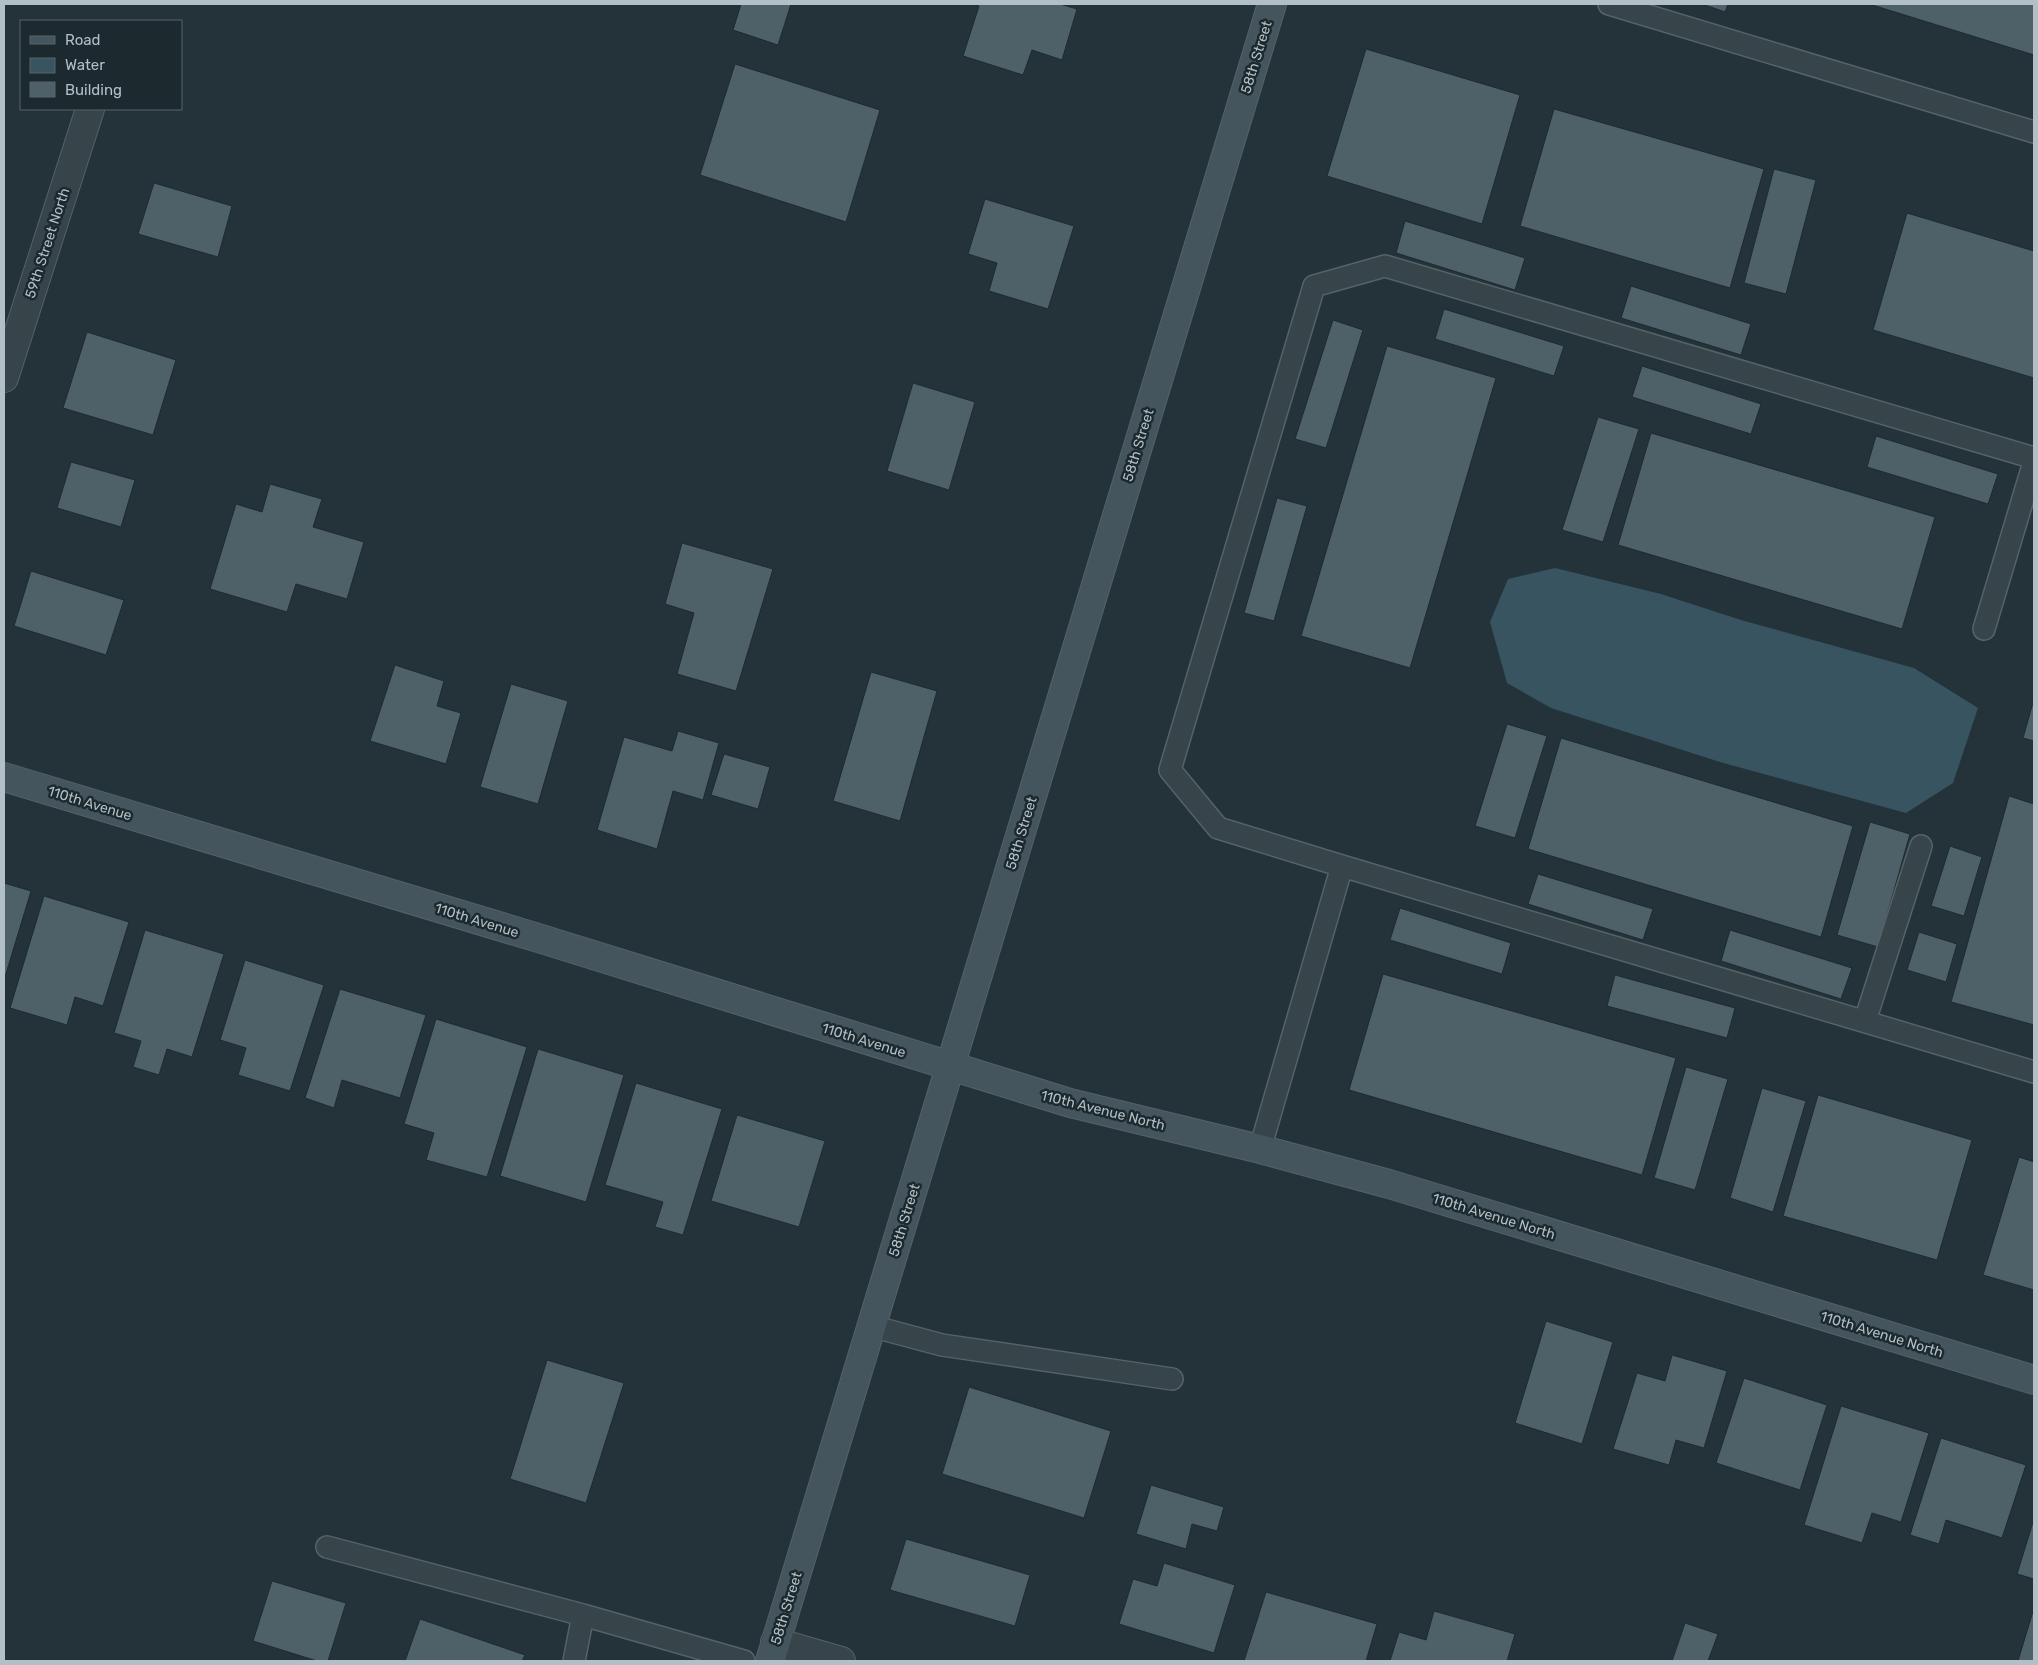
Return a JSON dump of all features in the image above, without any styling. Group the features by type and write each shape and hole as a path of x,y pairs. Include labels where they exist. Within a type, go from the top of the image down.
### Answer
{"street":[{"name":"58th Street","path":"773,1652 1272,4"},
{"name":"59th Street North","path":"4,378 90,110"},
{"name":"110th Avenue","path":"4,777 535,937 950,1066"},
{"name":"110th Avenue North","path":"950,1066 1070,1104 1260,1148 1389,1184 2034,1380"},
{"path":"773,1652 841,1661"}],"lane":[{"path":"1609,4 2034,132"},
{"path":"2034,458 1384,266 1314,286 1170,770 1218,828 2034,1072"},
{"path":"1984,629 2034,462"},
{"path":"1865,1021 1921,846"},
{"path":"1260,1148 1342,866"},
{"path":"871,1326 942,1345 1172,1379"},
{"path":"326,1547 583,1615 744,1661"},
{"path":"574,1661 583,1615"}],"water":[{"path":"1555,568 1661,594 1741,620 1914,668 1978,708 1953,783 1906,813 1720,762 1551,708 1507,683 1490,622 1508,579"}],"building":[{"path":"741,4 791,4 778,45 733,30"},
{"path":"973,4 1060,4 1077,9 1062,60 1032,50 1023,75 963,56 979,6"},
{"path":"1702,4 1728,4 1725,12"},
{"path":"1869,4 2034,4 2034,55"},
{"path":"1366,49 1520,95 1482,224 1327,176"},
{"path":"735,64 880,110 846,222 700,175"},
{"path":"1554,109 1764,169 1730,288 1520,226"},
{"path":"1774,169 1816,180 1786,294 1744,283"},
{"path":"154,183 232,206 218,257 138,234"},
{"path":"985,199 1074,226 1048,309 989,291 997,263 968,254"},
{"path":"1907,213 2034,251 2034,378 1873,330"},
{"path":"1405,221 1525,258 1515,290 1396,253"},
{"path":"1631,286 1751,324 1741,355 1621,318"},
{"path":"1444,309 1564,346 1554,376 1435,339"},
{"path":"1333,320 1363,330 1326,448 1295,439"},
{"path":"87,332 176,360 153,435 63,408"},
{"path":"1387,346 1496,378 1410,668 1301,636"},
{"path":"1642,366 1761,404 1751,434 1632,397"},
{"path":"913,383 975,402 949,490 887,471"},
{"path":"1598,417 1639,429 1603,542 1562,530"},
{"path":"1651,433 1935,517 1902,629 1618,545"},
{"path":"1876,436 1998,474 1988,504 1867,467"},
{"path":"71,462 135,480 121,527 57,508"},
{"path":"270,484 322,499 313,527 364,542 347,599 296,584 287,612 210,589 236,504 262,512"},
{"path":"1277,498 1307,506 1274,621 1244,613"},
{"path":"682,543 773,569 736,691 677,674 694,613 665,604"},
{"path":"31,571 124,600 106,655 14,626"},
{"path":"395,665 444,681 437,706 461,713 446,764 370,741"},
{"path":"871,672 937,691 900,821 833,801"},
{"path":"511,684 568,701 538,804 480,787"},
{"path":"2034,699 2034,741 2023,738"},
{"path":"1507,724 1547,736 1515,838 1475,826"},
{"path":"678,731 719,743 703,800 673,791 657,849 597,830 624,737 672,751"},
{"path":"1561,738 1853,826 1821,937 1528,849"},
{"path":"724,754 770,767 758,809 711,795"},
{"path":"2009,796 2034,804 2034,1025 1951,1002"},
{"path":"1870,822 1910,834 1878,947 1837,935"},
{"path":"1950,846 1982,857 1964,916 1931,906"},
{"path":"1538,874 1653,909 1643,940 1528,904"},
{"path":"4,883 31,891 5,977 4,977"},
{"path":"44,896 129,922 103,1006 75,997 67,1025 10,1008"},
{"path":"1400,908 1511,943 1502,974 1390,940"},
{"path":"145,930 224,954 192,1057 167,1049 159,1075 133,1067 141,1041 114,1033"},
{"path":"1730,930 1852,968 1841,999 1721,961"},
{"path":"1919,932 1957,944 1946,982 1907,970"},
{"path":"245,960 324,985 290,1091 238,1075 246,1048 220,1040"},
{"path":"1383,974 1676,1058 1642,1175 1349,1090"},
{"path":"1615,975 1735,1008 1727,1038 1607,1006"},
{"path":"340,989 426,1015 400,1098 342,1080 334,1108 305,1098"},
{"path":"436,1019 527,1047 487,1177 426,1160 434,1133 404,1124"},
{"path":"538,1049 624,1075 586,1202 500,1176"},
{"path":"1686,1067 1728,1079 1695,1190 1654,1178"},
{"path":"636,1083 722,1109 683,1235 655,1227 663,1202 605,1185"},
{"path":"1762,1088 1806,1101 1773,1212 1730,1198"},
{"path":"1818,1095 1972,1140 1937,1260 1783,1216"},
{"path":"737,1115 825,1141 799,1227 711,1201"},
{"path":"2019,1157 2034,1162 2034,1290 1983,1275"},
{"path":"1546,1321 1613,1342 1582,1444 1515,1423"},
{"path":"1672,1355 1727,1371 1704,1448 1676,1440 1669,1465 1613,1449 1637,1373 1665,1381"},
{"path":"547,1360 624,1383 586,1503 510,1479"},
{"path":"1744,1378 1827,1405 1800,1490 1716,1463"},
{"path":"969,1387 1111,1431 1084,1518 942,1474"},
{"path":"1841,1406 1929,1433 1901,1522 1872,1513 1862,1543 1804,1525"},
{"path":"1941,1438 2026,1465 2002,1538 1946,1520 1939,1544 1910,1535"},
{"path":"1151,1485 1224,1507 1217,1531 1192,1524 1186,1549 1136,1534"},
{"path":"2034,1519 2034,1579 2017,1574"},
{"path":"906,1539 1030,1575 1015,1626 890,1590"},
{"path":"1164,1563 1235,1585 1214,1653 1119,1624 1133,1579 1157,1586"},
{"path":"272,1581 346,1603 328,1661 317,1661 253,1641"},
{"path":"1266,1592 1377,1624 1366,1661 1244,1661"},
{"path":"2034,1608 2034,1661 2018,1661"},
{"path":"1434,1611 1515,1634 1507,1661 1390,1661 1399,1632 1426,1640"},
{"path":"420,1619 525,1655 522,1661 405,1661"},
{"path":"1685,1623 1718,1634 1708,1661 1672,1661"}]}
